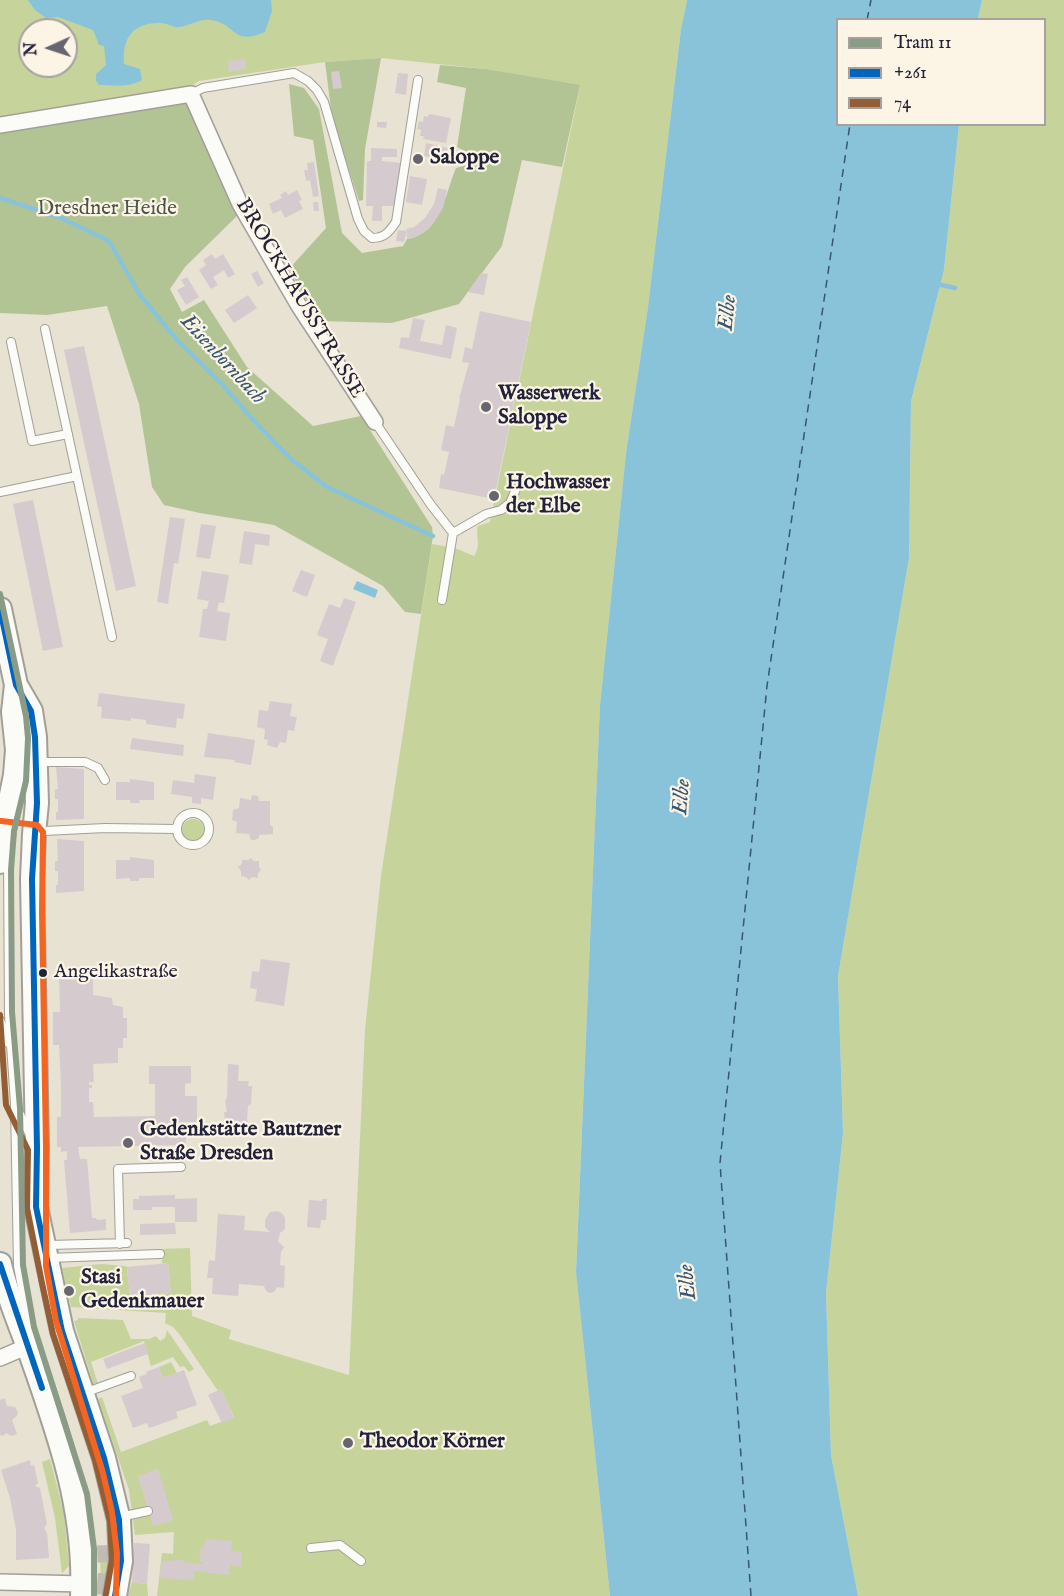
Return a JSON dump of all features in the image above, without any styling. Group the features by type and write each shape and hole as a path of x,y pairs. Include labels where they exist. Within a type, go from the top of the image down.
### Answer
{"main road":[{"path":"0,609 16,685 31,711 36,762 33,975 38,1282 50,1340 93,1464 106,1520 99,1550"},
{"path":"0,862 15,775 17,750 13,712 16,685"},
{"path":"36,1207 62,1331 104,1458 126,1516 115,1596"},
{"path":"5,1267 24,1336 60,1439 74,1489 88,1583"}],"street":[{"path":"0,125 190,94"},
{"name":"BROCKHAUSSTRASSE","path":"190,94 240,204 298,306 375,422"},
{"path":"0,1358 24,1336"},
{"path":"0,1582 88,1583"}],"lane":[{"path":"190,94 203,88 294,73 308,81 324,102 358,219 364,231 372,238 378,238 385,236 396,222 418,80"},
{"path":"45,329 112,637"},
{"path":"11,342 32,441 68,434"},
{"name":"BROCKHAUSSTRASSE","path":"375,422 431,505 453,533"},
{"path":"0,492 77,476"},
{"path":"442,600 453,533 486,514 501,510 510,503 516,489"},
{"path":"16,685 24,741 23,776 11,831 7,870 9,1015 15,1104 5,1267 31,1329 79,1478"},
{"path":"36,762 85,762 98,768 105,780"},
{"path":"190,813 201,815 209,829 202,843 193,846 179,839 176,829 180,819 190,813"},
{"path":"34,834 45,831 105,828 176,829"},
{"path":"0,1020 11,1050"},
{"path":"15,1104 37,1148"},
{"path":"45,1252 124,1244 118,1170 181,1167"},
{"path":"45,1252 160,1254"},
{"path":"82,1394 131,1376"},
{"path":"126,1516 148,1511"},
{"path":"311,1548 340,1545 361,1561"},
{"path":"88,1583 99,1550"}],"green space":[{"path":"0,0 687,0 681,29 648,307 626,453 600,705 576,1271 610,1596 157,1596 162,1553 173,1554 174,1532 135,1535 129,1490 98,1399 102,1397 121,1452 207,1420 210,1426 234,1417 221,1390 218,1391 180,1335 173,1327 165,1323 166,1313 71,1307 62,1268 101,1264 127,1267 131,1307 151,1305 151,1295 171,1293 168,1263 162,1263 162,1249 190,1248 192,1316 231,1330 229,1339 349,1375 365,1030 381,876 432,544 455,548 474,556 478,548 478,526 490,522 580,86 486,69 381,58 325,62 199,81 185,90 0,117"},
{"path":"982,0 1064,0 1064,1596 858,1596 831,1455 826,1293 843,1133 838,976 909,558 911,401 944,270 959,126 1046,126 1046,18 978,18"},
{"path":"381,58 365,149 363,200 359,201 332,117 325,62"},
{"path":"440,65 486,69 580,85 562,167 522,160 502,246 459,304 392,323 318,321 289,269 326,228 313,140 294,136 289,84 304,88 319,109 342,233 362,253 403,246 407,239 418,236 427,229 435,221 445,201 456,168 467,165 469,153 457,147 466,88 437,82"},
{"name":"Dresdner Heide","path":"186,101 239,214 185,267 170,289 182,312 204,300 247,367 313,426 361,416 432,527 433,536 421,614 405,612 383,586 274,525 164,505 152,487 139,404 107,306 47,315 0,313 0,130"},
{"path":"193,819 201,822 204,830 201,838 193,841 185,838 182,830 185,822"},
{"path":"78,1318 123,1320 131,1339 149,1339 156,1336 160,1341 165,1338 167,1330 194,1369 189,1372 184,1366 180,1367 173,1357 151,1366 144,1341 91,1362 98,1384 94,1386 74,1321"},
{"path":"171,1362 177,1373 163,1378 159,1367"},
{"path":"50,1459 64,1513 69,1566 62,1573 55,1518 42,1462"},
{"path":"116,1547 110,1596 101,1596 100,1548"},
{"path":"132,1582 147,1584 148,1596 128,1596"}],"water":[{"path":"28,0 271,0 272,11 265,32 246,37 211,20 179,27 161,23 143,25 131,33 127,39 124,55 124,64 140,69 142,80 116,86 99,85 96,81 96,74 106,65 104,46 99,45 93,30 78,24 78,18 46,18 35,10"},
{"name":"Elbe","path":"687,0 982,0 978,18 836,18 836,126 959,126 944,270 911,401 909,558 838,976 843,1133 826,1293 831,1455 858,1596 610,1596 576,1272 600,705 626,453 648,307 681,29"},
{"path":"357,581 378,590 375,598 353,589"}],"building":[{"path":"245,59 246,69 229,72 228,61"},
{"path":"339,71 342,88 333,89 331,72"},
{"path":"398,73 408,74 406,95 395,93"},
{"path":"429,114 451,118 446,143 423,139 424,136 420,136 421,130 417,129 419,121 423,122 424,116 428,117"},
{"path":"377,122 387,122 386,128 377,127"},
{"path":"426,143 448,148 445,160 424,156"},
{"path":"371,148 397,149 397,157 382,157 382,161 401,163 396,206 382,206 382,221 372,221 373,206 366,206 367,161 371,161"},
{"path":"314,162 319,196 313,197 310,180 306,181 304,170 308,170 307,163"},
{"path":"410,176 427,179 422,205 406,202"},
{"path":"438,188 447,190 443,208 432,225 413,238 407,239 406,229 414,227 425,218 434,204"},
{"path":"297,190 303,209 285,218 281,210 273,214 269,204 282,198 280,195 286,191 288,195"},
{"path":"313,202 318,202 319,211 314,211"},
{"path":"398,230 407,231 404,242 396,241"},
{"path":"212,254 215,259 223,254 235,274 228,278 224,270 213,277 218,285 211,289 199,270 206,265 203,260"},
{"path":"257,271 264,283 258,287 251,274"},
{"path":"481,273 488,274 484,295 468,292"},
{"path":"187,277 199,297 186,305 177,290 185,286 181,280"},
{"path":"248,295 257,308 234,323 225,310"},
{"name":"Wasserwerk Saloppe","path":"480,311 531,322 494,499 439,488 441,474 444,475 449,452 441,450 446,425 454,427 469,363 462,362 465,347 472,349"},
{"path":"413,318 425,320 420,341 442,345 446,325 457,328 451,359 399,348 401,337 409,338"},
{"path":"84,346 136,586 116,591 64,350"},
{"path":"33,500 63,647 43,651 13,504"},
{"path":"170,517 185,519 178,564 174,563 168,604 157,602"},
{"path":"201,524 216,526 210,559 196,557"},
{"path":"244,531 270,535 269,546 255,544 252,565 239,563"},
{"path":"301,570 315,575 307,597 292,591"},
{"path":"202,571 229,575 224,603 219,602 217,611 230,613 226,641 199,637 203,609 207,609 209,601 197,599"},
{"path":"344,598 356,602 333,666 320,661 328,639 317,635 329,604 340,608"},
{"path":"99,693 185,704 183,719 177,718 176,728 146,724 146,720 131,718 131,721 101,718 102,707 97,706"},
{"path":"270,701 292,704 290,716 297,717 294,731 288,730 286,743 280,742 277,748 267,745 268,740 264,739 265,729 257,727 259,710 268,711"},
{"path":"208,733 255,740 251,765 234,762 235,760 204,757"},
{"path":"132,738 184,745 183,756 130,749"},
{"path":"56,767 84,769 84,819 56,820 58,799 55,799 55,789 58,789"},
{"path":"195,774 216,777 213,800 201,798 201,804 192,803 192,797 171,794 173,780 194,783"},
{"path":"130,779 154,782 154,800 139,800 140,803 130,803 130,800 116,800 116,782 130,782"},
{"path":"252,795 258,796 259,801 270,801 270,825 273,827 273,834 259,835 259,838 255,840 251,840 249,834 236,833 237,822 232,820 233,810 239,808 240,798 251,800"},
{"path":"57,839 84,841 84,891 56,893 56,885 58,885 58,871 55,871 55,861 58,861"},
{"path":"130,857 154,860 154,878 139,878 139,881 130,881 130,878 116,879 116,860 130,860"},
{"path":"251,858 259,861 261,870 258,878 252,877 249,880 241,876 238,867 242,864 242,860"},
{"path":"261,959 290,963 284,1006 255,1001 257,989 250,988 252,971 259,972"},
{"path":"59,973 93,975 93,995 112,998 113,1005 123,1007 123,1018 127,1018 127,1038 123,1038 123,1048 118,1048 118,1063 93,1064 94,1082 89,1082 92,1088 89,1088 89,1102 93,1102 94,1117 155,1116 155,1084 149,1084 149,1066 191,1066 191,1083 185,1084 185,1096 197,1096 197,1122 185,1122 186,1145 78,1147 80,1159 87,1159 92,1218 106,1219 106,1230 70,1233 64,1160 67,1160 67,1151 61,1152 61,1147 57,1147 57,1117 61,1117 61,1084 59,1045 53,1045 53,1012 60,1012"},
{"path":"228,1064 239,1065 238,1081 249,1081 248,1086 252,1086 247,1121 250,1124 250,1130 246,1133 239,1129 226,1128 224,1112 227,1112 225,1101"},
{"path":"175,1195 175,1199 197,1198 197,1222 175,1222 175,1207 133,1210 133,1199 139,1199 139,1196"},
{"path":"322,1199 327,1199 326,1220 321,1220 320,1228 307,1227 309,1200 322,1201"},
{"path":"277,1211 285,1218 285,1229 280,1233 278,1242 284,1247 281,1252 280,1265 285,1266 284,1288 277,1287 274,1292 270,1293 264,1286 239,1284 238,1296 212,1294 213,1278 207,1278 209,1260 215,1261 218,1214 245,1216 244,1230 270,1232 265,1227 265,1220 270,1212"},
{"path":"175,1223 176,1234 140,1235 140,1224"},
{"path":"168,1263 171,1293 130,1297 127,1267"},
{"path":"145,1343 148,1354 107,1369 103,1359"},
{"path":"159,1367 163,1378 184,1370 197,1405 176,1412 178,1418 149,1428 147,1423 133,1428 121,1396 143,1388 139,1377"},
{"path":"221,1389 234,1418 222,1423 208,1395"},
{"path":"5,1398 7,1406 15,1407 18,1412 12,1420 17,1434 12,1436 6,1433 3,1436 0,1435 0,1400"},
{"path":"30,1460 31,1466 34,1465 38,1483 35,1486 40,1488 47,1524 44,1528 47,1533 49,1558 16,1560 16,1530 10,1498 1,1470"},
{"path":"158,1469 173,1520 153,1526 138,1476"},
{"path":"205,1539 232,1541 231,1551 242,1552 241,1567 230,1565 229,1575 194,1571 193,1580 160,1578 161,1561 183,1560 183,1562 203,1564 199,1562 201,1547 204,1548"},
{"path":"134,1543 150,1544 147,1584 132,1582"}],"waterway":[{"name":"Eisenbornbach","path":"0,198 61,218 109,241 140,295 177,340 223,385 291,459 327,487 433,536"},
{"path":"937,284 955,288"}],"ferry route":[{"path":"867,18 871,0"},
{"path":"751,1596 720,1163 767,686 850,126"}],"tunnel":[{"path":"107,1595 108,1545"}],"tram line":[{"name":"11","path":"0,594 26,716 28,738 26,781 14,831 11,870 12,1012 20,1108 23,1265 34,1327 87,1494 94,1549 94,1596"}],"transit line":[{"name":"+261","path":"0,609 16,685 31,711 35,737 37,803 32,879 36,1207 62,1331 104,1458 119,1520 121,1561 115,1596"},
{"path":"1,821 37,825 43,832 46,1266 56,1321 103,1473 112,1512 117,1553 116,1596"},
{"name":"74","path":"0,1015 6,1105 28,1150 27,1208 53,1334 95,1460 110,1521 112,1560 106,1594"},
{"name":"+261","path":"0,1264 42,1388"}],"place":[{"name":"Saloppe","path":"418,159"},
{"name":"Wasserwerk Saloppe","path":"486,407"},
{"name":"Hochwasser der Elbe","path":"494,496"},
{"name":"Angelikastraße","path":"43,973"},
{"name":"Gedenkstätte Bautzner Straße Dresden","path":"128,1143"},
{"name":"Stasi Gedenkmauer","path":"69,1291"},
{"name":"Theodor Körner","path":"348,1443"}]}
